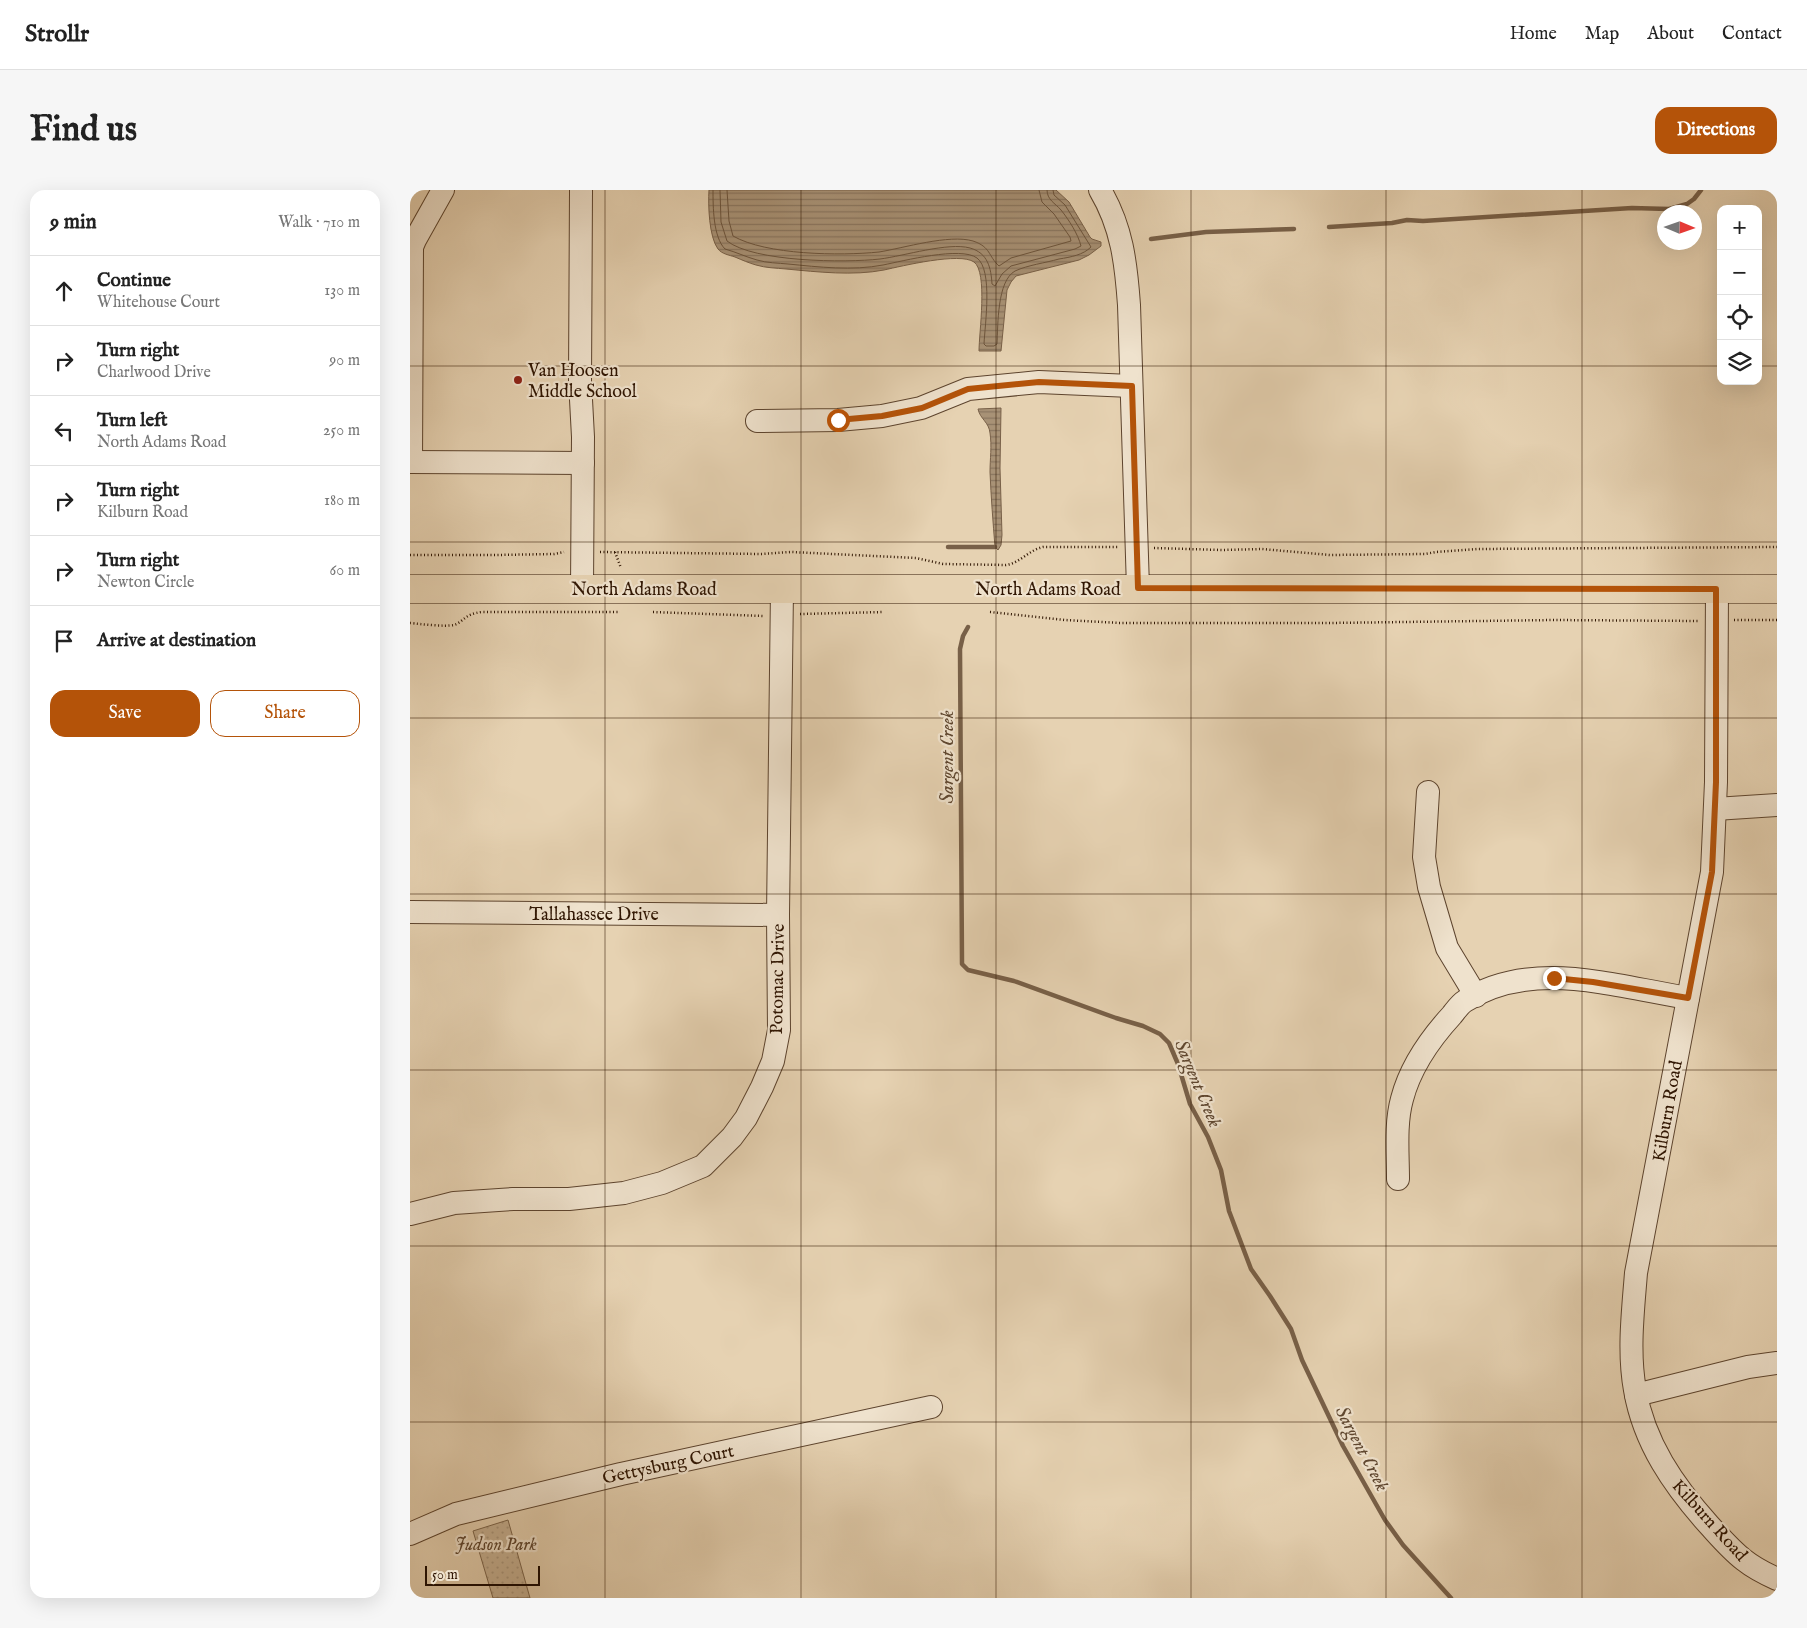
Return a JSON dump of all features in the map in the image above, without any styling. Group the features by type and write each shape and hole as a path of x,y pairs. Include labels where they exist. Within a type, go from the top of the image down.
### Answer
{"main road":[{"name":"North Adams Road","path":"410,589 1777,589"}],"street":[{"path":"444,190 412,247 410,462 583,463"},
{"path":"581,190 582,589"},
{"path":"1100,190 1120,234 1126,265 1132,386 1138,588"},
{"path":"757,421 838,420 882,416 922,408 968,389 1039,382 1132,386"},
{"name":"Potomac Drive","path":"410,1214 454,1203 569,1198 624,1193 662,1183 703,1166 732,1137 746,1118 773,1061 779,1030 778,915 782,589"},
{"name":"Kilburn Road","path":"1716,589 1716,782 1712,872 1636,1273 1632,1320 1632,1356 1636,1396 1643,1423 1657,1455 1688,1502 1726,1544 1744,1560 1777,1579"},
{"path":"1428,792 1424,857 1429,887 1447,948 1476,996"},
{"path":"1715,809 1777,805"},
{"name":"Tallahassee Drive","path":"410,912 778,915"},
{"path":"1398,1179 1398,1132 1402,1100 1420,1057 1441,1027 1464,1002 1498,985 1527,979 1554,978 1593,982 1688,998"},
{"path":"1636,1396 1748,1367 1777,1363"},
{"name":"Gettysburg Court","path":"410,1534 456,1514 621,1474 931,1407"}],"path":[{"path":"599,552 762,554 791,552 916,558 944,564 1006,564 1015,562 1031,551 1043,548 1126,547"},
{"path":"1150,547 1184,549 1262,548 1351,555 1425,554 1478,549 1777,547"},
{"path":"410,555 554,554 567,551"},
{"path":"615,552 621,568"},
{"path":"985,611 1065,620 1121,623 1553,620 1703,621"},
{"path":"410,624 450,626 471,614 482,612 626,612"},
{"path":"647,612 765,616"},
{"path":"805,614 892,612"},
{"path":"1730,620 1777,620"}],"green space":[{"name":"Judson Park","path":"508,1520 530,1598 493,1598 473,1531"}],"water":[{"path":"709,190 1056,190 1069,202 1090,237 1101,242 1101,246 1079,260 1016,276 1007,290 1001,351 979,351 982,290 981,278 974,262 957,258 944,259 872,272 848,273 756,265 718,249 711,229"},
{"path":"1001,408 1002,535 1001,545 998,550 995,547 992,510 990,433 978,409"}],"waterway":[{"path":"1329,227 1392,223 1407,220 1423,221 1632,208 1669,209 1687,204 1701,190"},
{"path":"1151,239 1206,232 1294,229"},
{"path":"948,547 995,547"},
{"name":"Sargent Creek","path":"968,627 963,636 960,649 962,964 968,970 1014,981 1143,1026 1160,1034 1169,1043 1178,1064 1190,1104 1208,1137 1221,1170 1229,1211 1251,1269 1291,1329 1302,1360 1343,1446 1385,1520 1403,1545 1451,1598"}],"place":[{"name":"Van Hoosen Middle School","path":"518,380"}],"route":[{"path":"838,420 882,416 922,408 968,389 1039,382 1132,386 1138,588 1716,589 1716,782 1712,872 1688,998 1593,982 1554,978"}]}
